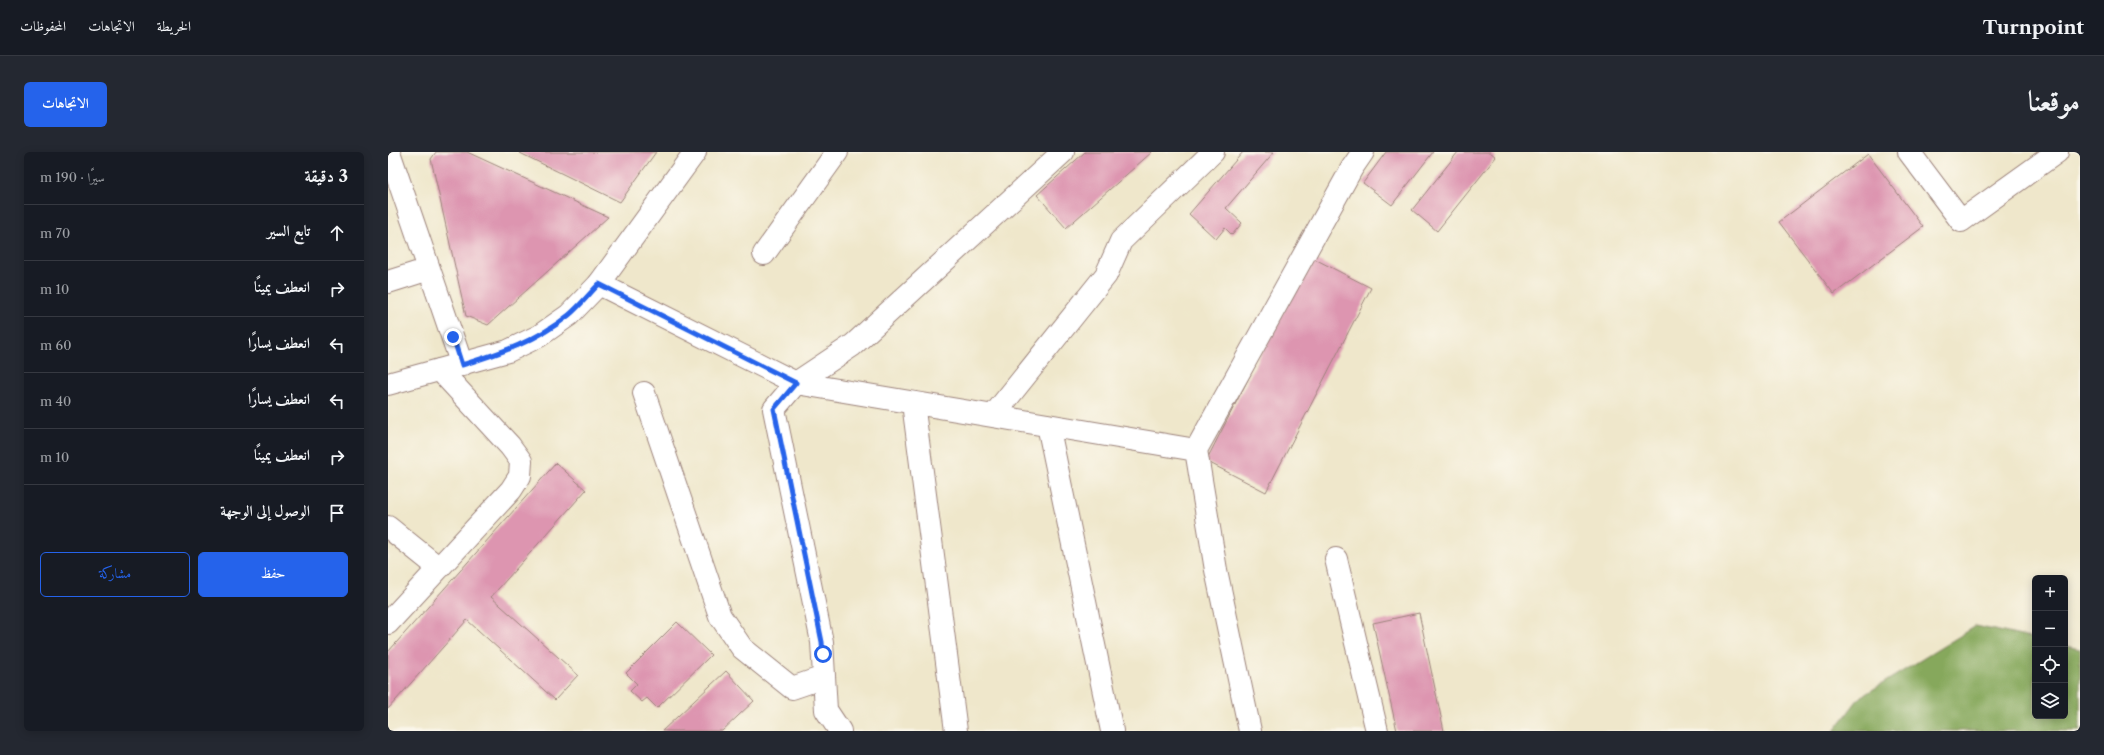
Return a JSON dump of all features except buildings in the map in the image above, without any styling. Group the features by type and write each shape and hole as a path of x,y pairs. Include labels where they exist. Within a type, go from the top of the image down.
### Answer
{"street":[{"path":"389,152 462,365"},
{"path":"388,384 462,365 508,351 539,336 569,315 599,284 695,152"},
{"path":"764,254 837,152"},
{"path":"840,731 826,710 822,642 774,409 796,383 853,345 1063,152"},
{"path":"993,416 1106,275 1121,241 1213,152"},
{"path":"1250,731 1216,570 1196,450 1348,175 1364,152"},
{"path":"1909,152 1961,221 2057,152"},
{"path":"388,282 429,269"},
{"path":"599,284 796,383 1196,450"},
{"path":"388,623 511,490 520,476 521,461 510,446 440,370"},
{"path":"644,393 720,616 742,648 792,688 824,677"},
{"path":"913,403 956,731"},
{"path":"1048,425 1112,731"},
{"path":"388,527 439,568"},
{"path":"1336,559 1377,731"}],"green space":[{"path":"1976,626 2032,638 2032,719 2068,719 2068,647 2080,649 2080,731 1834,731 1859,698"}],"route":[{"path":"453,337 462,365 508,351 539,336 569,315 599,284 796,383 774,409 822,642 823,654"}]}
